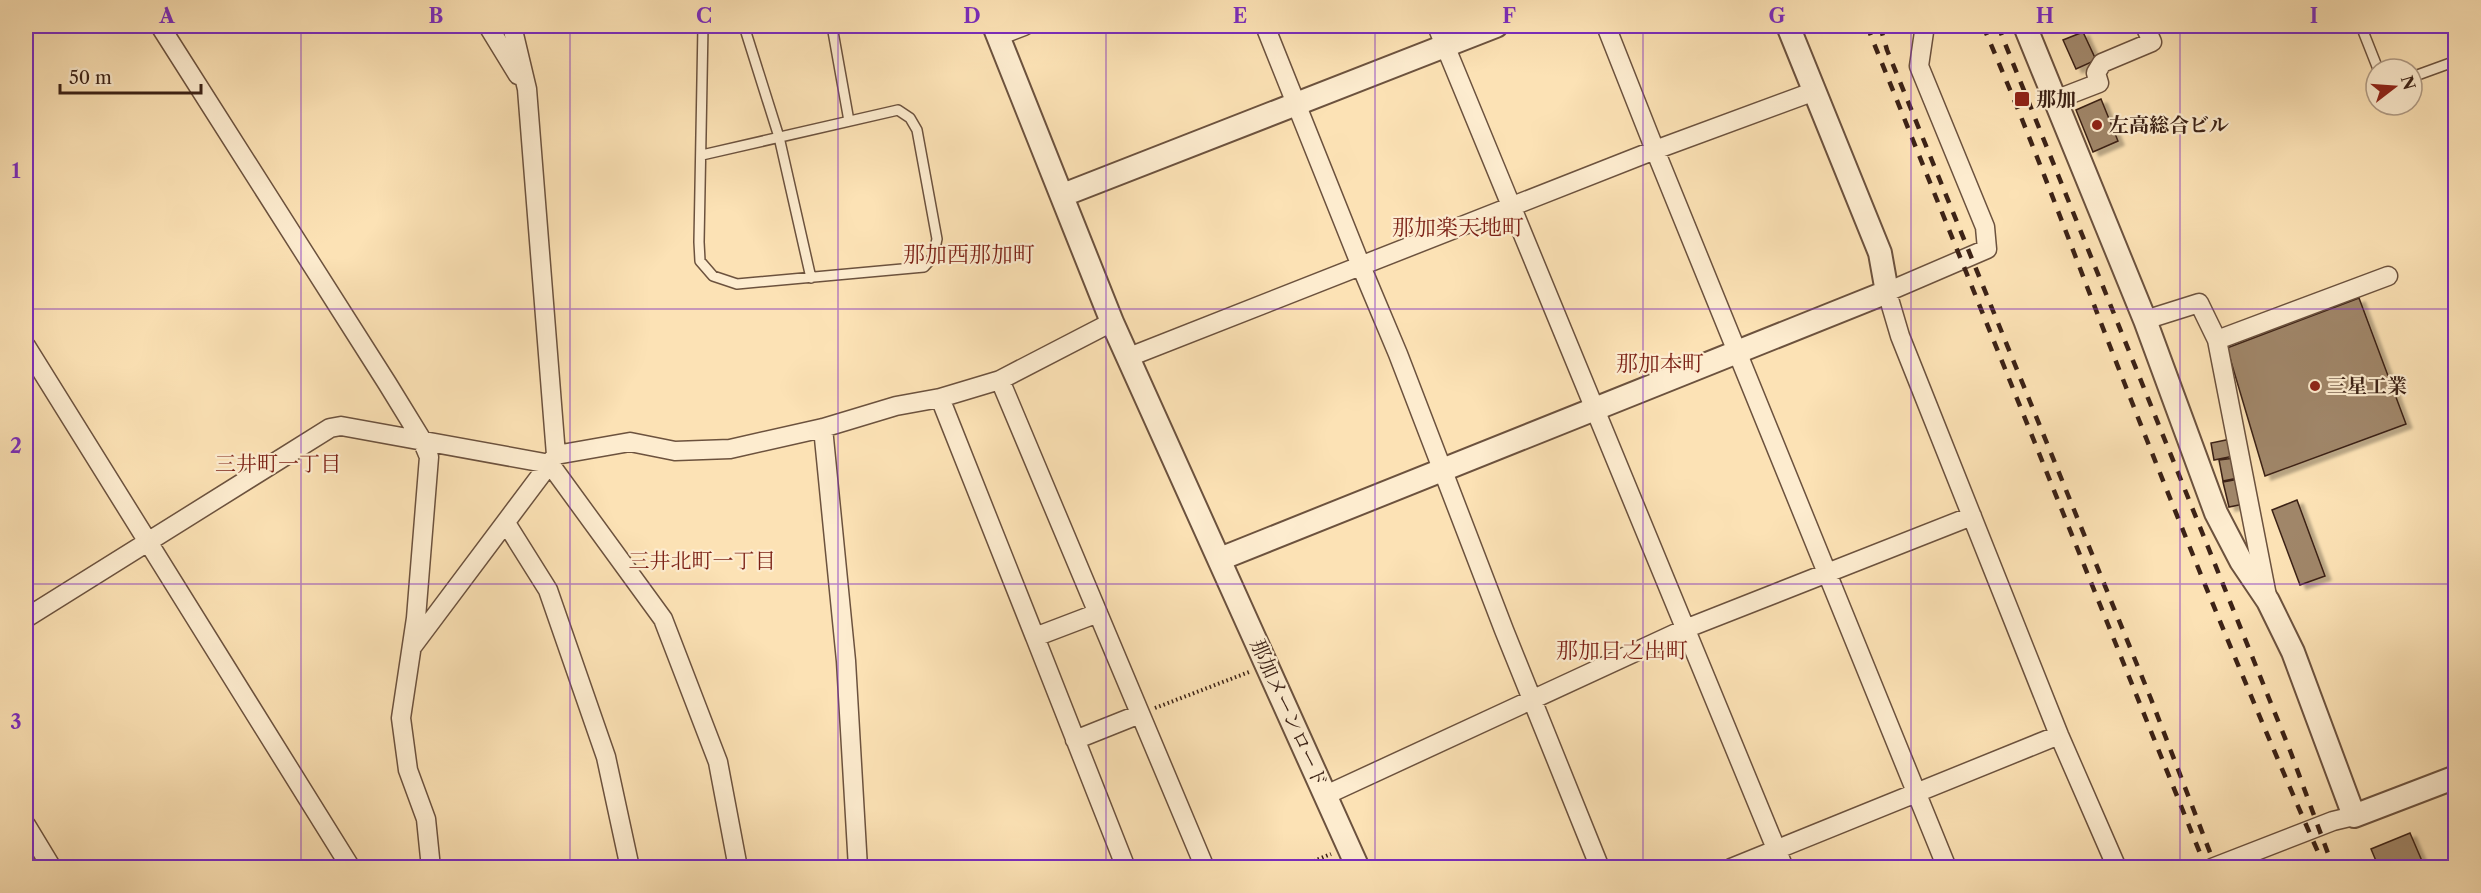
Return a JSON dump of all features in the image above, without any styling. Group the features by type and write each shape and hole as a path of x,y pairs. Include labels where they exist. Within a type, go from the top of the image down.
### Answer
{"street":[{"path":"160,26 422,440 429,457 416,618 401,718 408,770 426,819 431,867"},
{"path":"488,26 527,89"},
{"path":"512,26 527,89 553,460 663,619 718,762 738,867"},
{"path":"996,31 1024,26"},
{"path":"1265,26 1398,354 1532,700 1600,867"},
{"path":"1063,195 1298,104 1441,36 1496,26"},
{"path":"1606,26 1947,867"},
{"path":"1788,26 1880,253 1887,292 1900,336 2059,735 2117,867"},
{"path":"2025,26 2145,320 2216,513 2241,561 2268,602 2292,652 2354,816"},
{"path":"2055,100 2100,83 2096,73 2102,63 2152,42 2145,26"},
{"name":"那加メーンロード","path":"996,31 1112,322 1358,867"},
{"path":"1220,559 1887,292 1987,249 1985,227 1919,66 1924,32"},
{"path":"1441,36 1784,867"},
{"path":"1129,357 1655,150 1815,91"},
{"path":"2217,340 2388,276"},
{"path":"2145,320 2199,303 2217,340 2268,602"},
{"path":"26,618 330,428 341,426 553,460 630,442 675,451 730,449 823,428 896,406 940,398 1000,380 1112,322"},
{"path":"26,346 351,867"},
{"path":"1000,380 1205,867"},
{"path":"940,398 1126,867"},
{"path":"823,428 846,661 858,867"},
{"path":"410,651 553,460"},
{"path":"1326,795 1685,630 1972,516"},
{"path":"506,523 548,590 606,757 630,867"},
{"path":"1035,638 1098,613"},
{"path":"1076,740 1140,714"},
{"path":"1731,867 2059,735"},
{"path":"2212,867 2456,777"},
{"path":"26,825 52,867"}],"lane":[{"path":"702,155 898,110 910,118 917,130 937,239 933,257 924,267 811,278 737,284 713,276 700,261 699,242 704,26"},
{"path":"744,26 778,137 811,278"},
{"path":"832,26 849,121"},
{"path":"2361,26 2373,57"},
{"path":"2424,73 2456,61"}],"path":[{"path":"1140,714 1268,665"},
{"path":"1297,867 1349,846"}],"building":[{"path":"2083,32 2096,60 2076,69 2063,40"},
{"name":"左高総合ビル","path":"2101,99 2118,141 2093,152 2076,110"},
{"name":"三星工業","path":"2359,298 2406,424 2265,476 2227,348"},
{"path":"2231,439 2234,456 2214,460 2211,443"},
{"path":"2235,458 2238,478 2223,481 2219,460"},
{"path":"2239,479 2244,504 2229,507 2223,482"},
{"path":"2297,500 2325,576 2300,585 2272,510"},
{"path":"2410,833 2425,868 2379,868 2371,849"},
{"path":"1265,860 1267,868 1246,868"}],"railway":[{"path":"1867,26 2206,868"},
{"path":"1880,26 1887,50 2151,699 2216,868"},
{"path":"1983,26 2038,159 2197,565 2325,868"},
{"path":"1998,26 2291,753 2333,867"}],"place":[{"name":"那加","path":"2022,99"},
{"name":"左高総合ビル","path":"2097,125"},
{"name":"三星工業","path":"2315,386"}],"district":[{"name":"那加楽天地町","path":"1458,227"},
{"name":"那加西那加町","path":"969,254"},
{"name":"那加本町","path":"1660,363"},
{"name":"三井町一丁目","path":"278,464"},
{"name":"三井北町一丁目","path":"702,561"},
{"name":"那加日之出町","path":"1622,650"}]}
